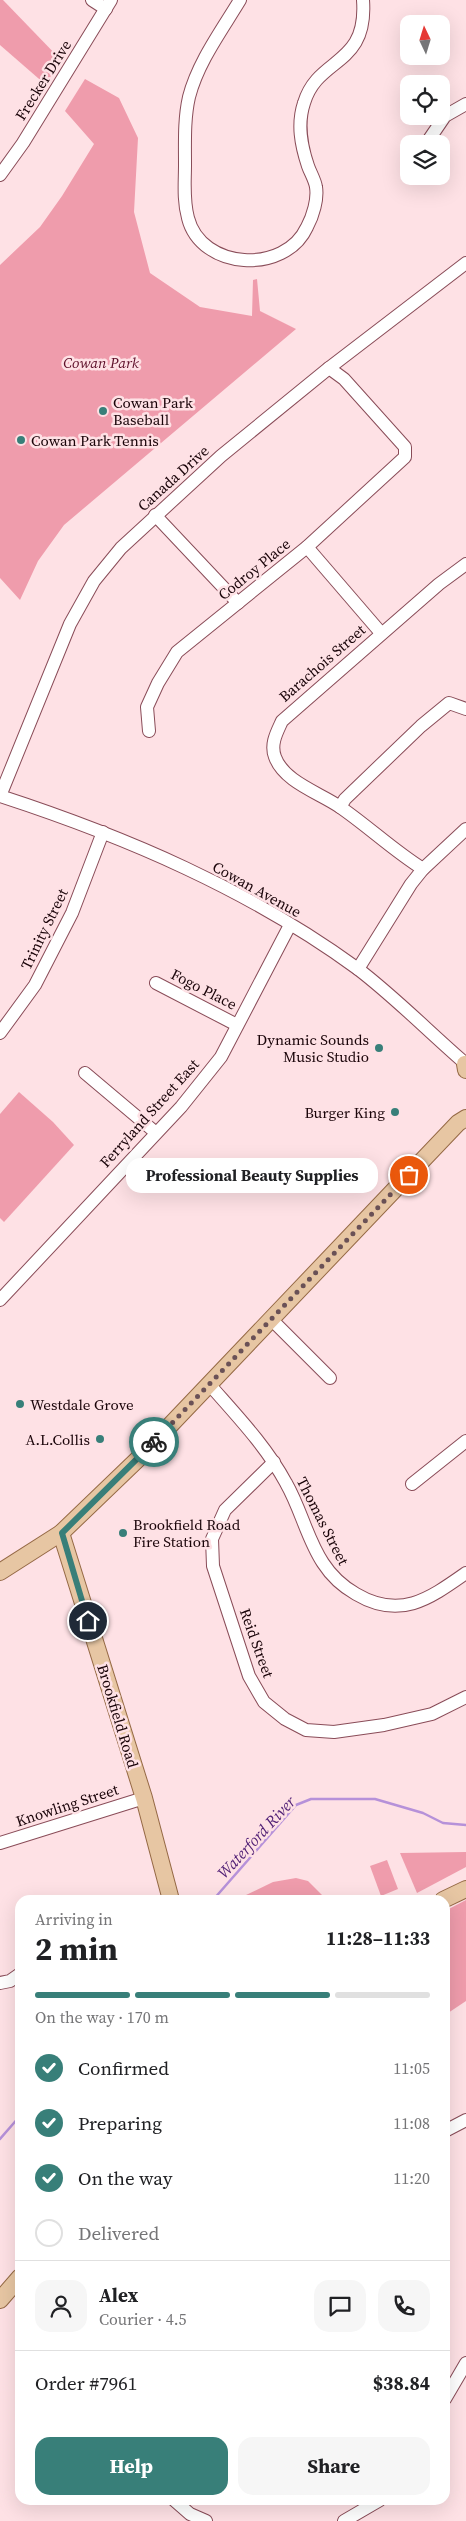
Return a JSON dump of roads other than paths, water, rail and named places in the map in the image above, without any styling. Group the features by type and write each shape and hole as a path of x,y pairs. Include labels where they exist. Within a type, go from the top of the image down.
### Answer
{"main road":[{"path":"0,1572 62,1533 138,1459 462,1120 466,1107"},
{"name":"Brookfield Road","path":"62,1533 144,1798 170,1895"},
{"path":"450,1897 466,1889"},
{"path":"0,2300 15,2283"}],"street":[{"path":"92,0 109,5"},
{"path":"240,0 207,55 190,95 185,119 184,198 188,219 198,237 212,250 253,262 279,255 294,246 307,229 314,210 316,188 301,140 300,122 304,101 318,79 350,52 362,32 363,0"},
{"name":"Frecker Drive","path":"0,175 23,143 109,5"},
{"path":"432,135 444,116 466,104"},
{"name":"Canada Drive","path":"0,796 70,624 94,581 121,548 221,456 329,368 466,262"},
{"name":"Codroy Place","path":"149,731 147,707 158,683 177,652 307,547 406,457 405,447 344,379 329,368"},
{"path":"155,515 238,603"},
{"path":"307,547 382,633"},
{"name":"Barachois Street","path":"423,869 340,807 296,780 280,767 274,756 273,742 282,721 382,633 466,564"},
{"path":"340,807 345,799 422,726 449,704 466,709"},
{"name":"Cowan Avenue","path":"0,796 103,832 174,861 290,925 358,969 466,1066"},
{"path":"358,969 423,869 466,829"},
{"name":"Trinity Street","path":"0,1033 35,985 60,937 72,913 103,832"},
{"name":"Ferryland Street East","path":"1,1298 155,1132 181,1107 221,1057 290,925"},
{"name":"Fogo Place","path":"156,983 237,1025"},
{"path":"85,1073 155,1132"},
{"path":"271,1319 330,1378"},
{"name":"Thomas Street","path":"209,1384 252,1432 274,1462 299,1508 322,1562 336,1582 369,1602 388,1607 408,1606 430,1598 466,1573"},
{"path":"412,1484 466,1441"},
{"name":"Reid Street","path":"274,1462 225,1510 212,1539 213,1566 249,1676 264,1702 285,1719 306,1730 334,1732 384,1725 432,1714 466,1697"},
{"name":"Knowling Street","path":"0,1843 144,1798"},
{"path":"0,1984 15,1976"},
{"path":"450,2128 466,2120"},
{"path":"450,2390 466,2363"},
{"path":"180,2505 190,2514 206,2521"},
{"path":"344,2521 371,2505"}],"waterway":[{"name":"Waterford River","path":"217,1895 296,1805 311,1799 375,1799 423,1813 443,1823 466,1825"},
{"name":"Waterford River","path":"0,2139 15,2122"}],"place":[{"name":"Cowan Park Baseball","path":"103,411"},
{"name":"Cowan Park Tennis","path":"21,440"},
{"name":"Dynamic Sounds Music Studio","path":"379,1048"},
{"name":"Burger King","path":"395,1112"},
{"name":"Professional Beauty Supplies","path":"409,1175"},
{"name":"Westdale Grove","path":"20,1404"},
{"name":"A.L.Collis","path":"100,1439"},
{"name":"Brookfield Road Fire Station","path":"123,1533"}],"park label":[{"name":"Cowan Park","path":"101,362"}]}
